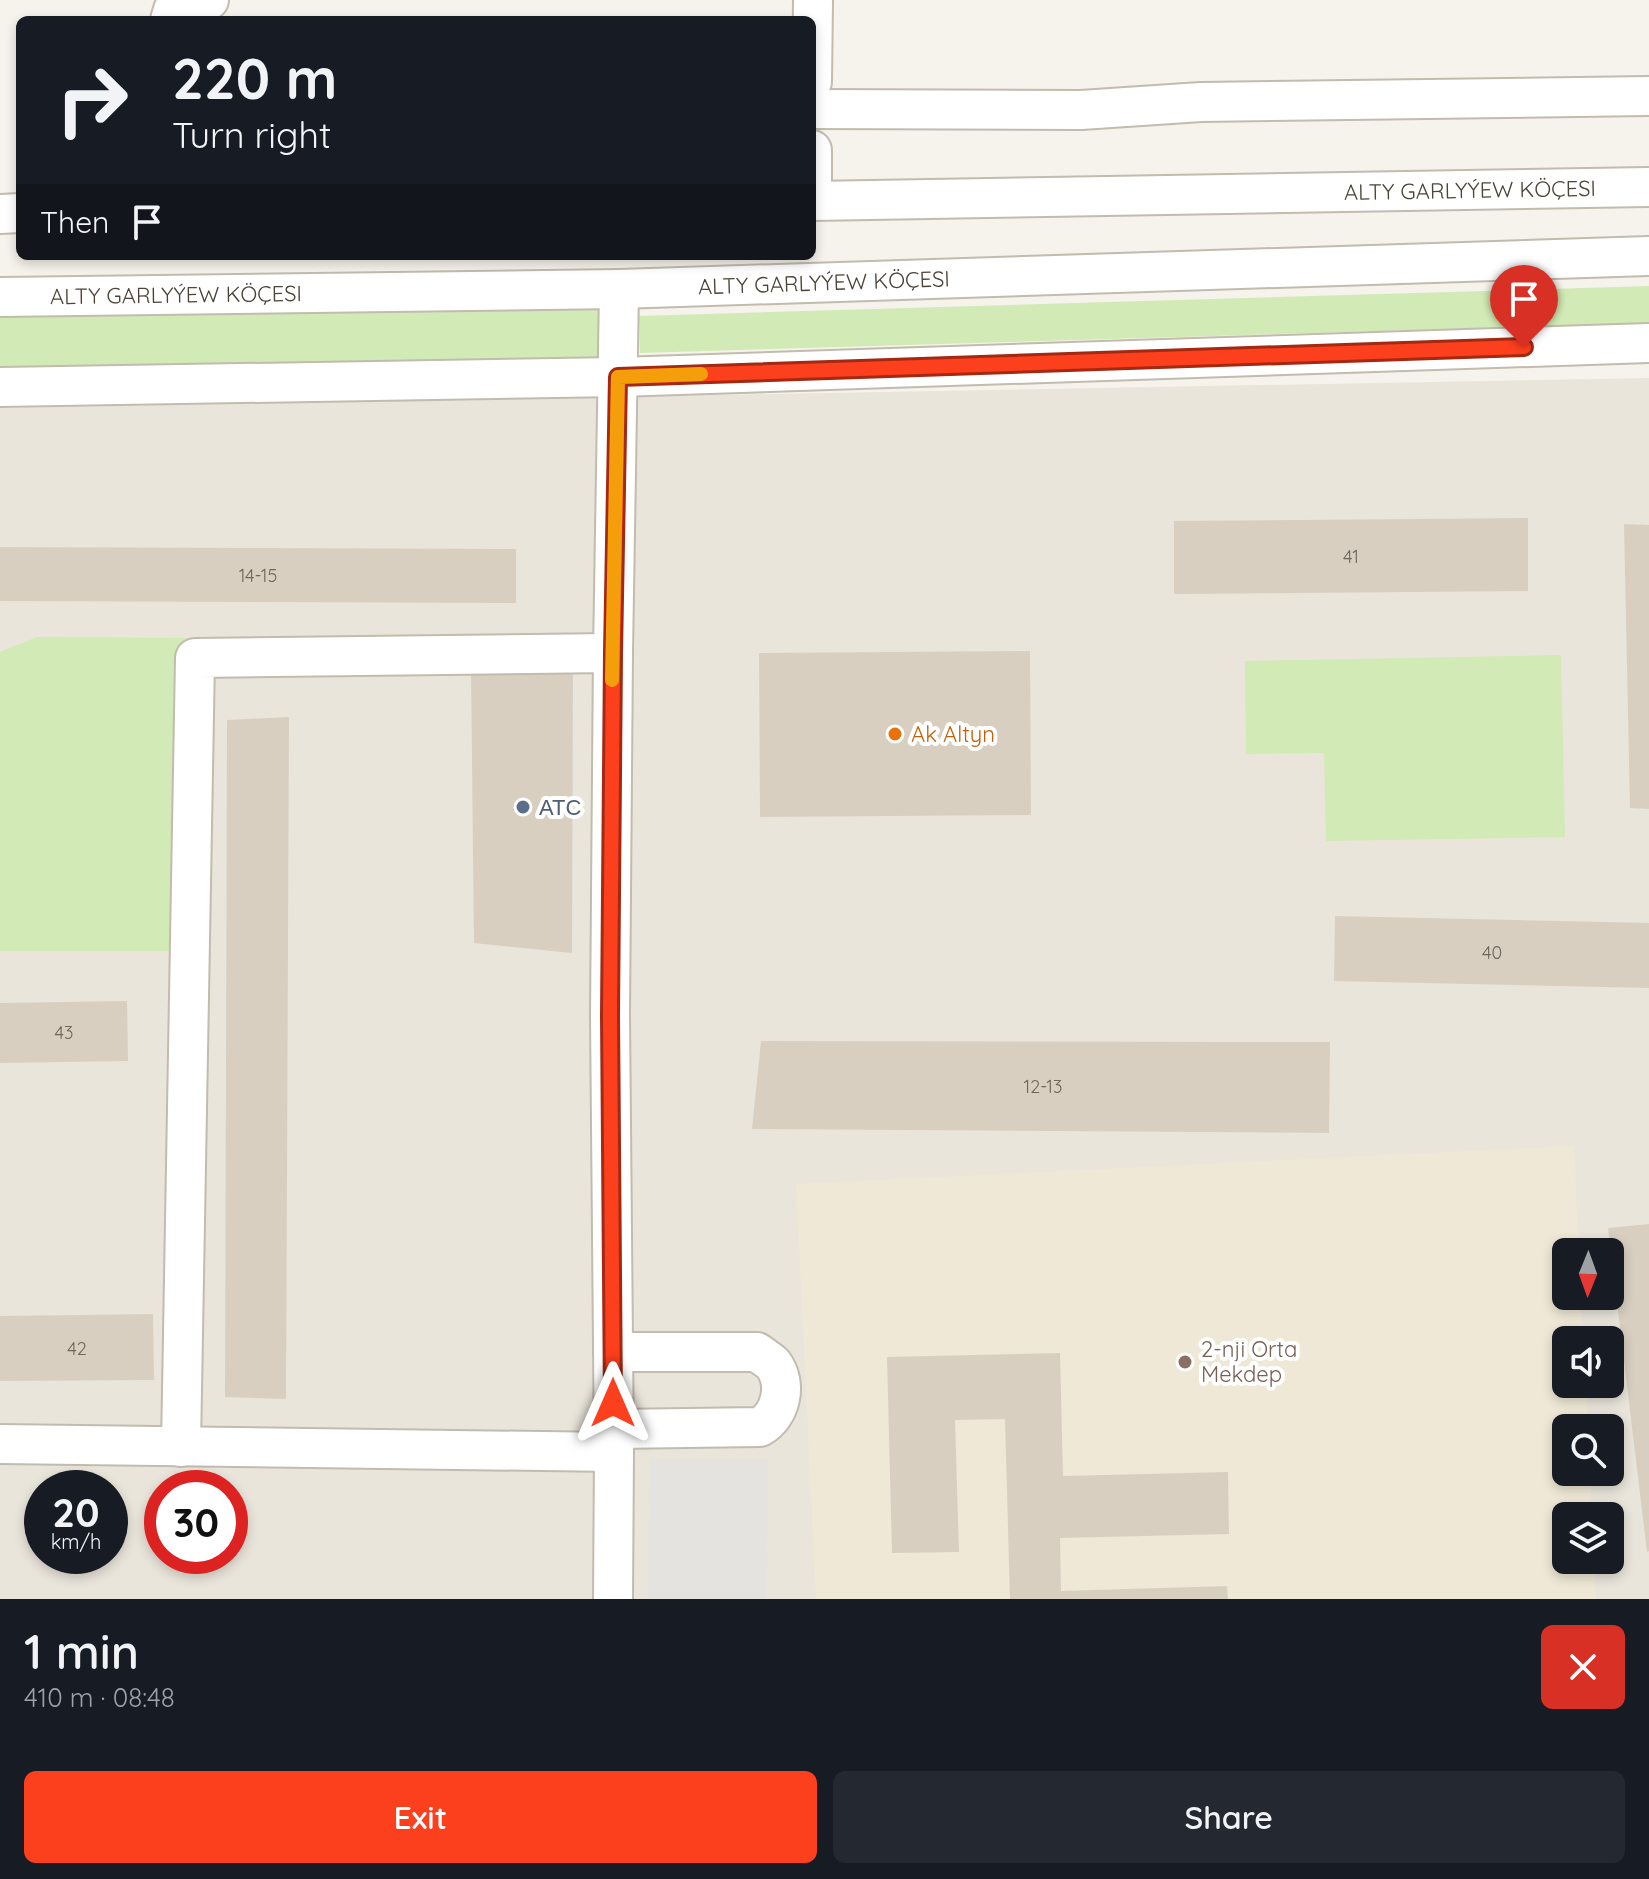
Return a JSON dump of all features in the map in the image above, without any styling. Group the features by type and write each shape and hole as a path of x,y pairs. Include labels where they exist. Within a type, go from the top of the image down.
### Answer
{"street":[{"path":"171,16 173,10 209,0"},
{"path":"816,109 1081,110 1201,102 1649,96"},
{"name":"ALTY GARLYÝEW KÖÇESI","path":"816,201 1649,187"},
{"name":"ALTY GARLYÝEW KÖÇESI","path":"0,297 619,289 1649,256"},
{"path":"613,1599 610,1030 619,289"},
{"path":"0,387 618,377 1649,343"},
{"path":"181,1447 195,658 613,653"},
{"path":"0,1444 181,1447 614,1440 760,1427 771,1420 780,1405 780,1380 773,1365 757,1352 613,1352"}],"shaded area":[{"path":"1649,378 1649,1599 0,1599 0,408"},
{"name":"2-nji Orta Mekdep","path":"1574,1146 1578,1238 1552,1238 1552,1310 1582,1310 1582,1326 1552,1326 1552,1398 1587,1398 1587,1414 1552,1414 1552,1486 1591,1486 1591,1502 1552,1502 1552,1574 1595,1574 1596,1599 816,1599 796,1184"},
{"path":"649,1459 768,1459 767,1599 648,1599"}],"green space":[{"path":"1649,286 1649,323 640,353 639,316"},
{"path":"603,309 604,360 0,368 0,317"},
{"path":"37,637 201,638 201,951 0,951 0,652"},
{"path":"1561,655 1565,837 1326,841 1324,753 1246,754 1245,661"}],"building":[{"path":"1528,518 1528,591 1174,594 1174,521"},
{"path":"1624,524 1649,525 1649,809 1630,808"},
{"path":"0,547 516,549 516,603 0,601"},
{"name":"Ak Altyn","path":"1030,651 1031,815 760,817 759,653"},
{"name":"АТС","path":"471,670 573,672 572,953 474,943"},
{"path":"289,717 286,1399 225,1397 227,720"},
{"path":"1335,916 1649,923 1649,988 1334,981"},
{"path":"127,1001 128,1061 0,1063 0,1003"},
{"path":"761,1041 1330,1042 1329,1133 752,1129"},
{"path":"1649,1224 1647,1552 1624,1361 1624,1326 1620,1326 1618,1310 1624,1310 1624,1238 1609,1238 1608,1228"},
{"path":"153,1314 154,1380 0,1381 0,1316"},
{"path":"1060,1353 1063,1476 1228,1472 1229,1534 1060,1538 1061,1591 1227,1586 1228,1599 1010,1599 1005,1419 955,1420 959,1552 892,1553 887,1357"}],"slow traffic":[{"path":"612,680 618,377 701,374"}],"place":[{"name":"Ak Altyn","path":"895,734"},
{"name":"АТС","path":"523,807"},
{"name":"2-nji Orta Mekdep","path":"1185,1362"}],"route":[{"path":"613,1403 610,1015 618,377 1524,347"}]}
